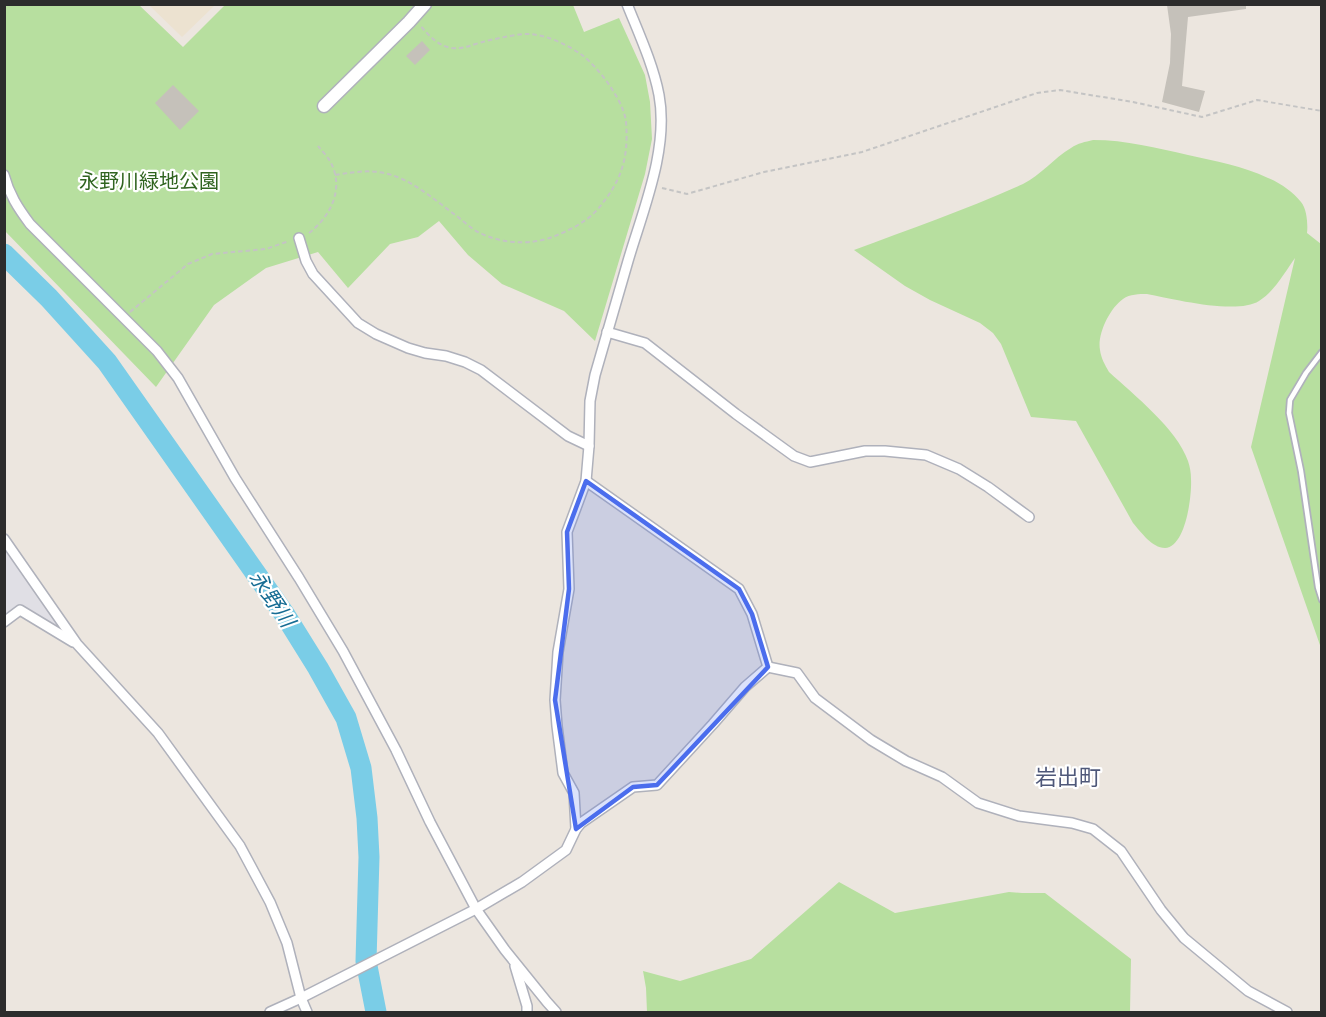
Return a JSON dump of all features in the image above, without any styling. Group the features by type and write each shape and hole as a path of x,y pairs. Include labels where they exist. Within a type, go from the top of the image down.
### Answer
{"street":[{"path":"324,106 425,4"},
{"path":"576,829 574,793 563,773 555,700 558,652 569,589 567,532 586,481 590,401 595,375 650,186 658,153 660,125 659,97 652,68 627,4"},
{"path":"4,175 16,206 30,224 157,351 178,378 235,478 343,651 476,909 513,960 556,1012"},
{"path":"299,238 312,274 358,323 408,348 425,354 446,356 481,370 568,436 589,446"},
{"path":"608,332 645,344 794,456 810,462 865,452 885,451 926,455 959,469 1029,517"},
{"path":"586,481 739,589 752,614 768,667"},
{"path":"4,539 77,645 158,733 240,846 270,902 287,943 301,998 307,1012"},
{"path":"4,622 20,610 77,645"},
{"path":"270,1012 476,909 522,882 566,850 581,823 633,787 657,785 745,687 768,667"},
{"path":"768,667 797,673 816,698 871,740 942,777 978,802 1019,816 1064,822 1093,829 1121,851 1161,910 1184,938 1248,992 1287,1012"},
{"path":"513,960 527,1012"}],"lane":[{"path":"1322,352 1290,400 1289,413 1322,600"}],"path":[{"path":"335,175 368,170 401,178 476,230 496,239 516,242 541,242 579,225 593,214 616,183 625,161 627,142 625,118 616,95 601,74 583,56 554,39 526,34 499,38 463,48 450,48 439,44 413,18"},
{"path":"650,186 687,194 764,172 862,152 1037,93 1060,90 1133,102 1202,117 1257,100 1322,111"},
{"path":"123,318 188,264 212,254 266,249 310,233 327,216 337,185 330,160 318,146"}],"highlighted area":[{"path":"586,481 739,589 752,614 768,667 657,785 633,787 576,829 555,700 569,589 567,532"}],"shaded area":[{"path":"149,5 215,5 182,37"},
{"path":"4,543 64,630 18,606 5,616"}],"green space":[{"name":"永野川緑地公園","path":"5,5 139,5 183,47 225,5 573,5 584,32 619,18 645,75 650,102 652,139 645,174 595,341 564,311 502,284 468,255 439,221 418,237 390,244 348,288 318,252 266,268 214,305 156,387 5,231"},
{"path":"1093,140 1117,141 1208,159 1249,170 1273,180 1290,191 1301,202 1306,213 1307,233 1321,244 1321,648 1251,447 1295,258 1270,292 1259,301 1249,305 1221,306 1147,294 1135,295 1126,297 1118,303 1105,322 1100,337 1100,350 1109,372 1165,425 1175,437 1188,461 1191,475 1189,508 1178,539 1165,548 1151,542 1133,523 1076,421 1031,417 1001,344 993,333 980,323 905,286 854,250 1023,184 1074,146"},
{"path":"839,882 895,913 1009,892 1045,893 1131,959 1130,1012 647,1012 643,971 680,981 751,959"}],"building":[{"path":"1167,5 1246,5 1246,9 1188,17 1182,86 1205,91 1199,112 1162,102 1170,63 1171,34"},
{"path":"422,41 430,50 415,65 406,56"},
{"path":"173,85 199,111 180,130 155,103"}],"waterway":[{"name":"永野川","path":"4,254 49,298 107,362 285,615 346,718 361,768 367,818 369,857 366,961 376,1012"}],"district":[{"name":"岩出町","path":"1068,777"}]}
